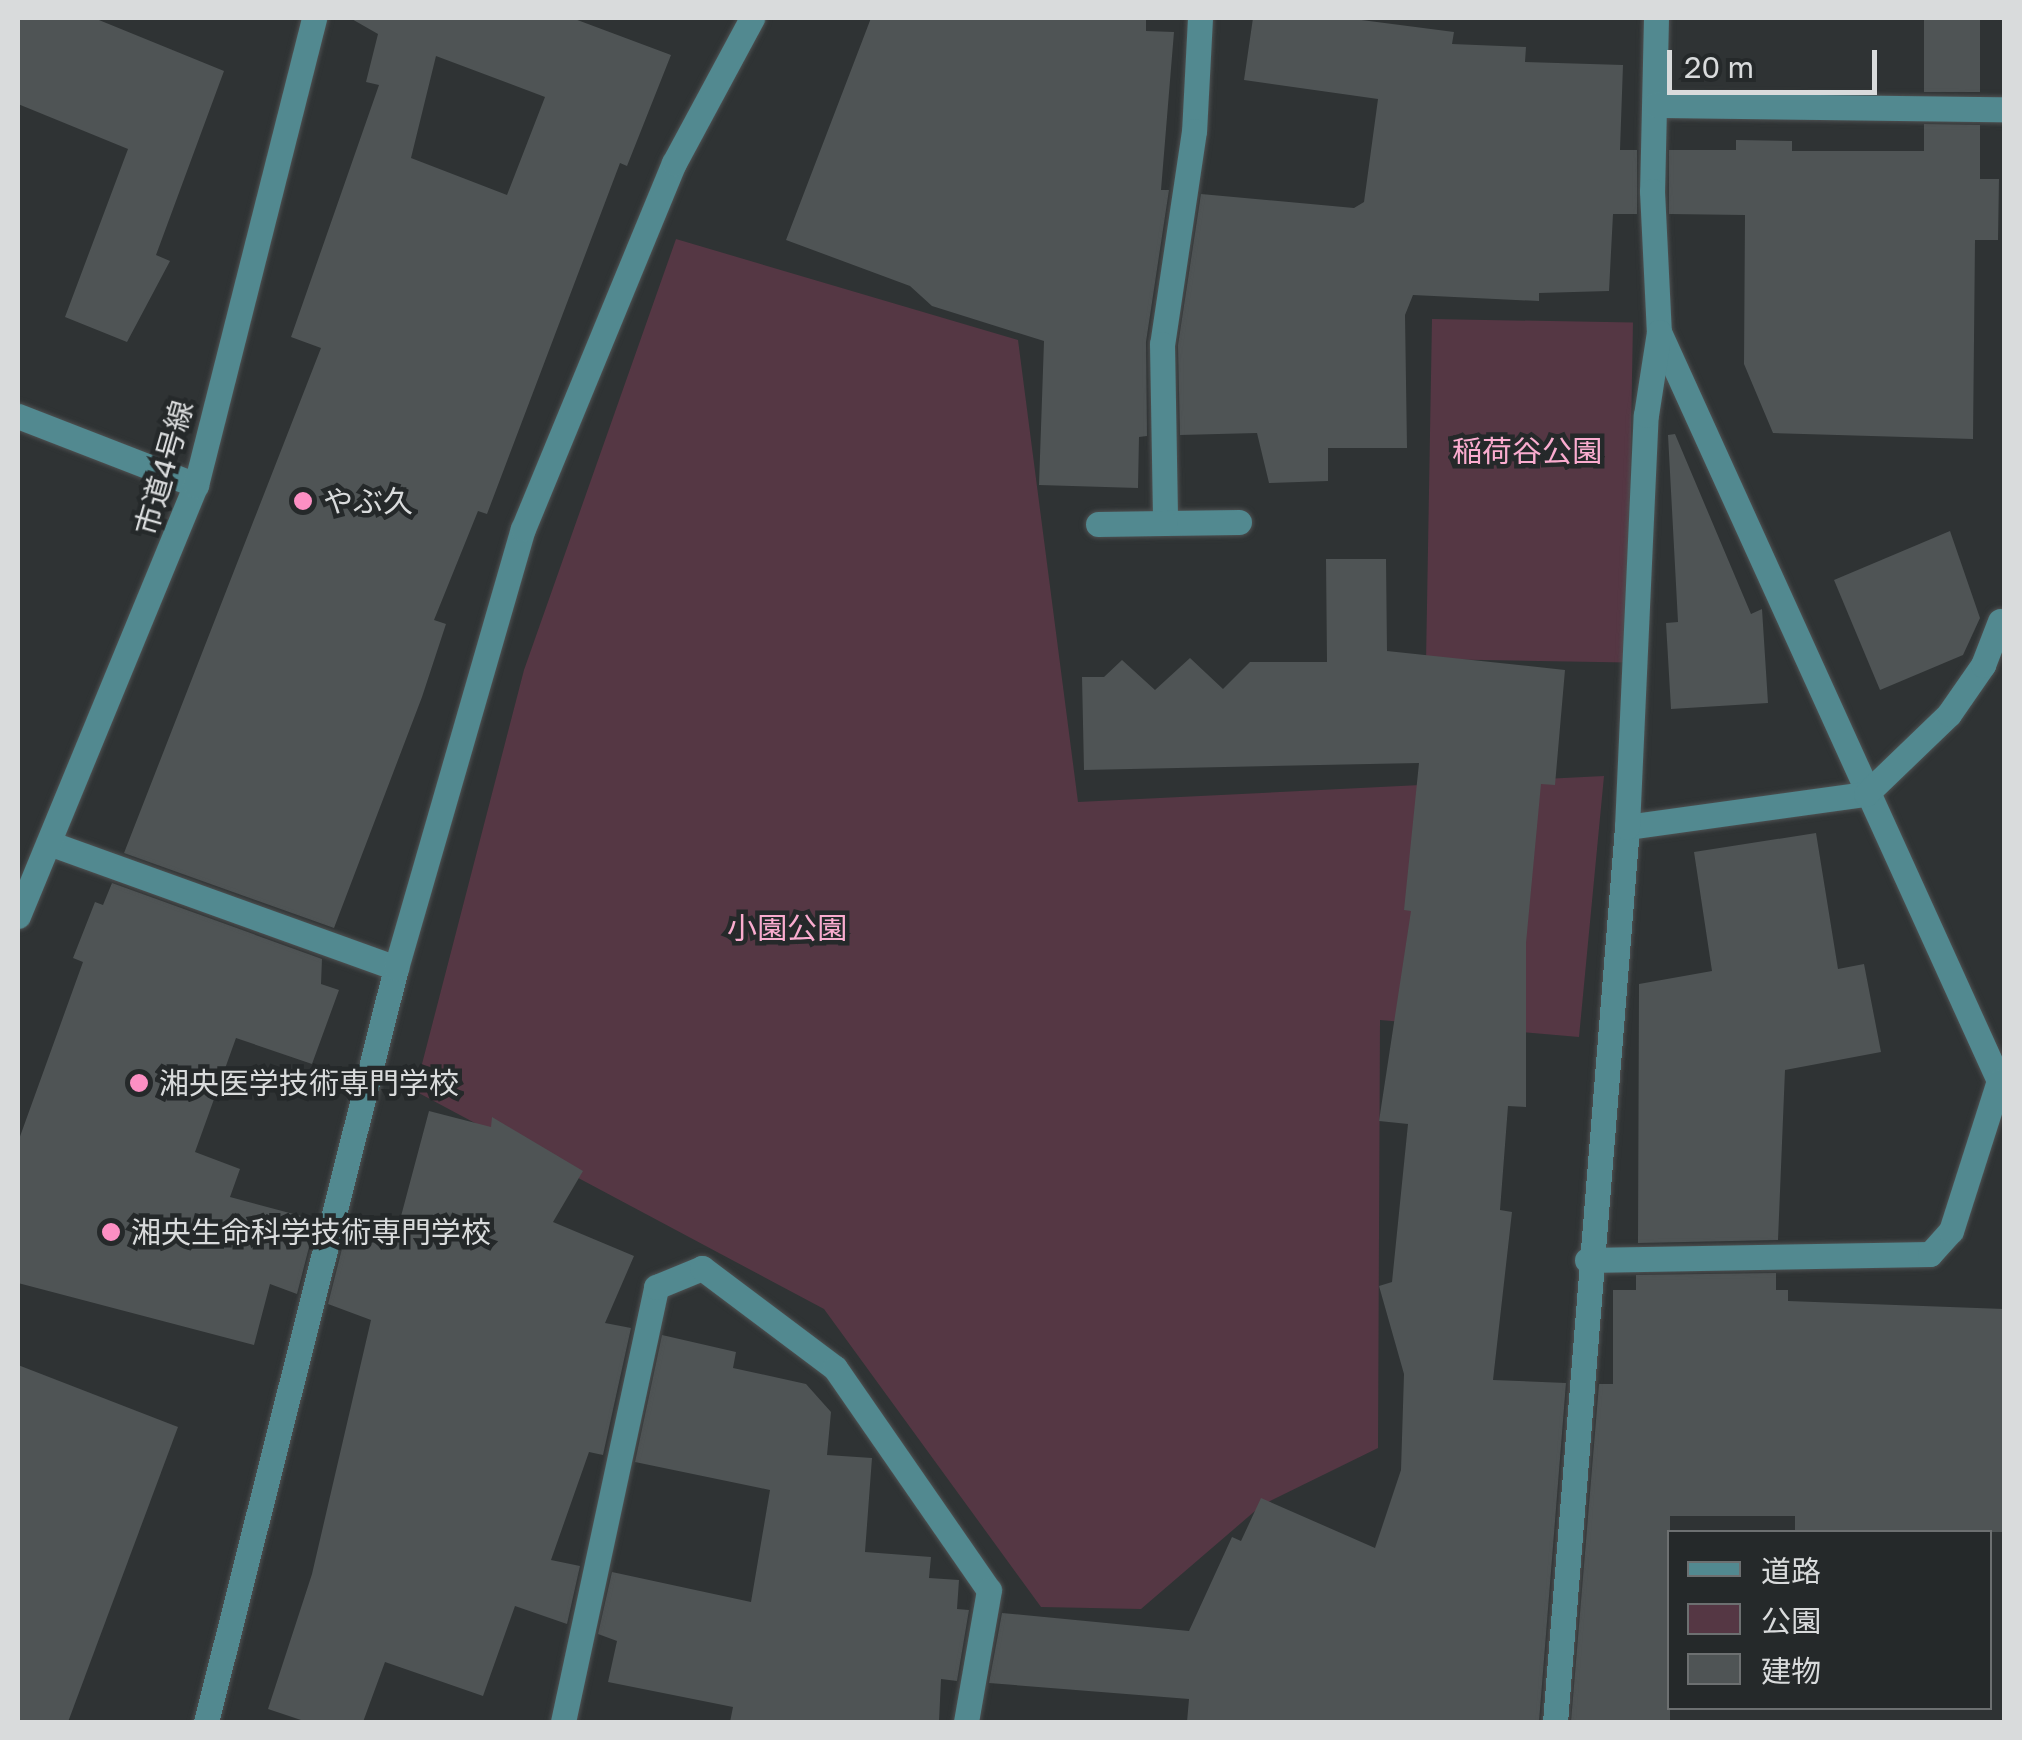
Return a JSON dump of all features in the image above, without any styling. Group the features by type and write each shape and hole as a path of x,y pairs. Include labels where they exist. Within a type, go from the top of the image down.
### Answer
{"street":[{"name":"市道4号線","path":"18,916 196,485 314,18"},
{"path":"206,1722 396,968 522,529 674,163 752,18"},
{"path":"1166,523 1162,344 1194,132 1200,18"},
{"path":"1555,1722 1588,1260 1627,827 1631,642 1660,332 1656,18"},
{"path":"1655,105 2004,109"},
{"path":"1588,1260 1930,1254 1952,1231 2002,1086 1866,794 1660,332"},
{"path":"18,416 196,485"},
{"path":"1098,524 1240,522"},
{"path":"1627,827 1866,794 1949,714 1983,664 2000,620"},
{"path":"50,843 396,968"},
{"path":"563,1722 656,1287 702,1268 834,1368 989,1590 966,1722"}],"green space":[{"name":"小園公園","path":"676,239 1018,340 1078,802 1604,776 1579,1037 1380,1020 1378,1448 1262,1505 1141,1609 1041,1607 824,1309 415,1091 524,670"},
{"name":"稲荷谷公園","path":"1432,319 1633,323 1627,662 1426,659"}],"building":[{"path":"18,18 94,18 224,71 156,255 170,261 127,342 65,317 128,149 18,104"},
{"path":"350,18 572,18 671,55 627,166 620,163 487,514 478,511 434,620 446,624 334,928 124,853 321,348 291,337 379,85 366,82 378,34","holes":["436,56 545,97 507,195 411,158"]},
{"path":"871,18 1146,18 1146,31 1174,32 1161,190 1169,190 1146,342 1147,436 1139,437 1138,488 1039,485 1044,341 932,306 910,286 786,240"},
{"path":"1253,18 1346,18 1454,32 1452,44 1526,47 1525,62 1623,65 1620,150 1637,150 1637,214 1613,214 1609,291 1539,293 1539,301 1413,295 1405,315 1407,448 1328,448 1328,481 1269,483 1257,433 1180,435 1178,345 1201,194 1354,208 1364,202 1378,99 1244,80"},
{"path":"1924,18 1980,18 1980,92 1924,92"},
{"path":"1924,124 1980,125 1980,179 1999,179 1998,240 1975,240 1973,439 1773,433 1744,364 1745,215 1669,214 1669,150 1736,150 1736,140 1792,141 1792,151 1924,151"},
{"path":"1675,434 1751,614 1762,609 1768,703 1671,709 1666,623 1678,622 1668,435"},
{"path":"1950,531 1980,618 1963,655 1880,690 1834,580"},
{"path":"1326,559 1386,559 1387,651 1565,670 1555,785 1541,784 1526,943 1526,1107 1508,1106 1500,1210 1512,1212 1493,1380 1566,1383 1539,1722 1187,1722 1189,1699 989,1683 1002,1613 1189,1631 1232,1537 1241,1541 1261,1498 1375,1548 1401,1470 1404,1374 1379,1286 1392,1282 1408,1124 1379,1121 1411,911 1404,910 1419,763 1084,770 1082,677 1104,677 1122,660 1155,690 1190,658 1223,689 1250,662 1327,662"},
{"path":"1816,833 1838,969 1864,964 1881,1052 1785,1070 1778,1240 1638,1243 1639,984 1712,971 1694,852"},
{"path":"112,883 322,959 321,984 339,990 312,1064 236,1038 195,1152 240,1169 230,1197 316,1220 297,1294 270,1284 254,1345 18,1283 18,1142 83,962 73,958 95,902 103,905"},
{"path":"429,1111 491,1127 492,1117 583,1171 553,1222 634,1256 605,1323 631,1328 603,1455 589,1452 551,1560 580,1566 567,1624 515,1606 483,1696 385,1662 363,1722 307,1722 268,1709 312,1574 371,1320 328,1304 347,1229 396,1235"},
{"path":"1776,1273 1776,1290 1788,1290 1788,1301 2004,1309 2004,1532 1795,1530 1795,1516 1670,1516 1670,1722 1571,1722 1599,1384 1613,1384 1613,1290 1636,1290 1636,1275"},
{"path":"662,1335 736,1352 733,1368 806,1384 831,1412 827,1455 872,1458 865,1552 931,1557 929,1578 959,1580 957,1609 969,1610 957,1681 941,1679 939,1722 730,1722 733,1707 608,1682 617,1641 598,1634 612,1572 751,1602 770,1490 635,1462"},
{"path":"18,1365 178,1427 68,1722 18,1722"}],"place":[{"name":"やぶ久","path":"303,501"},
{"name":"湘央医学技術専門学校","path":"139,1083"},
{"name":"湘央生命科学技術専門学校","path":"111,1232"}]}
